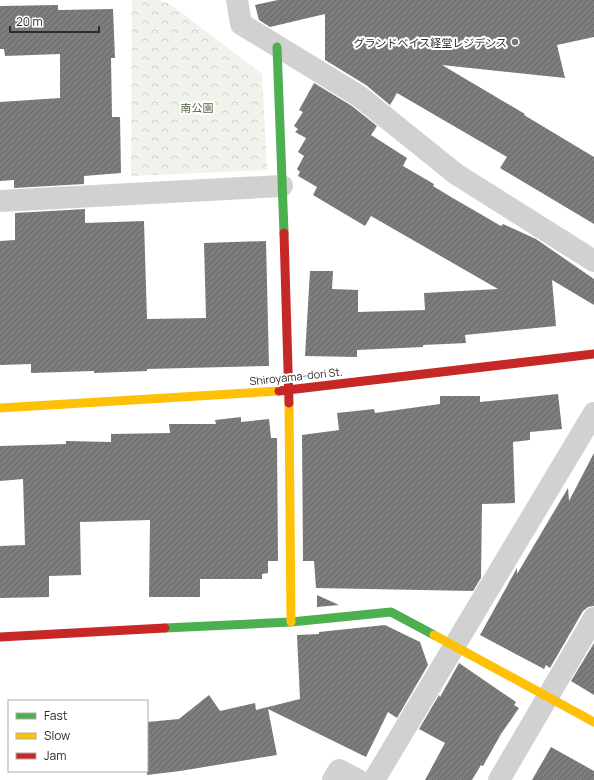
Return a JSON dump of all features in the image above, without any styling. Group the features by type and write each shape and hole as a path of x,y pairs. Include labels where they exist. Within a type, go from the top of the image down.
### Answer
{"street":[{"path":"237,0 241,24 359,96 456,174 594,262"},
{"path":"277,47 288,390 291,622"},
{"path":"0,201 282,186"},
{"name":"Shiroyama-dori St.","path":"0,408 288,390 594,354"},
{"path":"374,780 594,413"},
{"path":"0,637 291,622 391,612 594,722"},
{"path":"499,780 594,618"},
{"path":"333,780 339,770 358,780"}],"green space":[{"name":"南公園","path":"132,0 157,0 170,4 262,74 267,170 131,176"}],"building":[{"path":"278,0 594,0 594,37 557,45 565,78 442,65 594,157 594,224 500,168 507,157 397,93 390,105 366,85 325,60 325,14 270,27 259,20 255,5"},
{"path":"58,5 58,10 113,9 115,58 111,58 112,117 120,117 121,173 84,176 84,184 14,188 14,180 0,181 0,102 60,98 60,54 5,56 4,49 0,49 0,6"},
{"path":"314,83 352,106 377,126 371,135 407,158 403,166 434,184 433,186 501,226 503,224 536,239 594,279 594,305 552,280 556,326 465,335 466,343 423,345 423,347 357,350 357,357 305,356 310,271 333,271 332,289 358,290 358,312 425,310 424,293 498,289 371,216 365,226 313,195 317,187 298,176 300,172 297,169 304,156 298,152 306,138 295,132 298,129 294,126 303,112 299,110"},
{"path":"85,209 85,223 144,221 147,319 206,318 204,243 266,241 269,366 147,369 147,371 94,373 94,371 31,373 31,364 0,365 0,241 15,240 15,213"},
{"path":"558,394 562,429 530,432 530,440 513,442 515,503 482,504 481,578 473,591 316,588 314,561 303,561 302,435 339,430 337,413 374,409 375,413 440,404 440,396 480,396 480,402"},
{"path":"241,417 241,422 269,419 271,438 277,438 278,561 268,561 268,573 262,574 262,579 200,579 200,597 149,597 150,520 80,522 81,575 49,576 49,597 0,598 0,546 25,545 23,479 0,481 0,446 66,444 66,441 111,442 111,434 170,433 169,424 216,424 215,420"},
{"path":"594,453 594,606 588,607 583,611 550,668 546,665 544,669 480,635 517,568 517,574 568,488 569,501"},
{"path":"317,595 339,605 317,607"},
{"path":"385,625 420,642 428,665 397,718 388,712 366,757 268,709 277,755 147,775 148,722 179,719 209,695 220,711 255,703 256,710 300,699 297,635 319,634 319,632"},
{"path":"594,643 594,695 571,681"},
{"path":"459,663 516,702 514,705 519,708 501,734 483,766 481,765 472,780 425,780 445,743 419,729 439,695 440,697"},
{"path":"551,747 594,771 594,780 532,780"}],"traffic: fast":[{"path":"277,47 284,233"},
{"path":"165,628 291,622 391,612 434,635"}],"traffic: slow":[{"path":"0,408 279,391"},
{"path":"289,403 291,622"},
{"path":"434,635 594,722"}],"traffic: jam":[{"path":"284,233 289,403"},
{"path":"279,391 594,354"},
{"path":"0,637 165,628"}],"place":[{"name":"グランドベイス経堂レジデンス","path":"515,42"}]}
